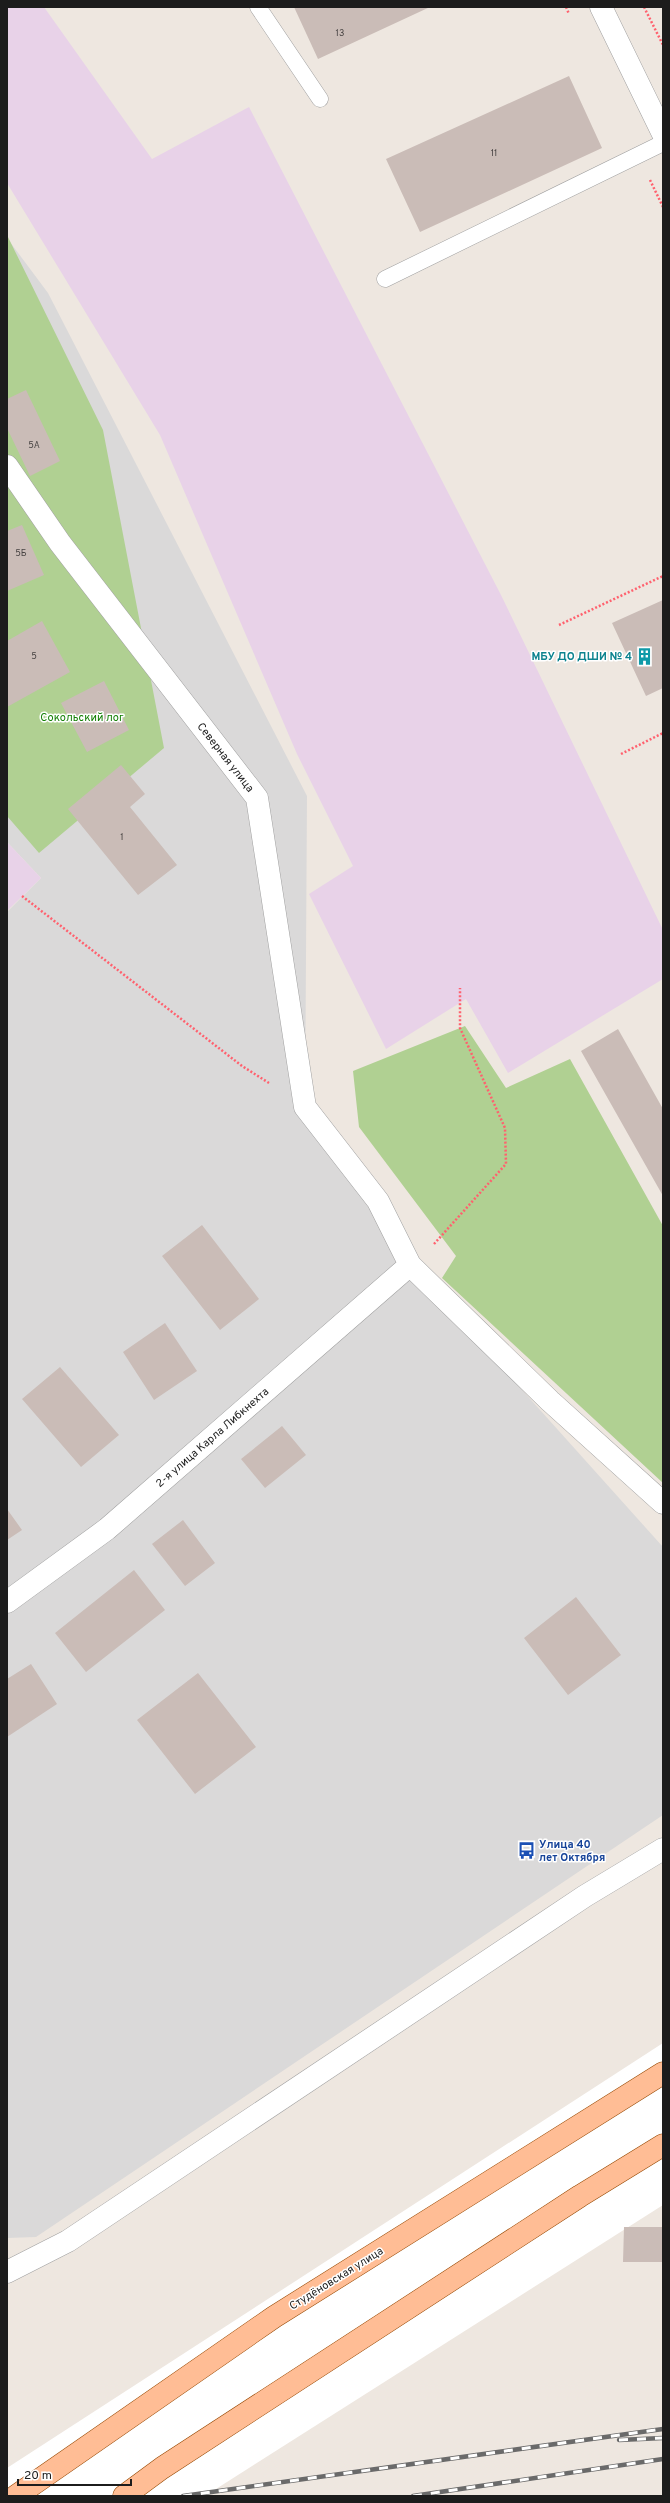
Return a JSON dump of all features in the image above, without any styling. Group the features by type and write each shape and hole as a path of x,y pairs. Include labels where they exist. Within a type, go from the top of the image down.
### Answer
{"main road":[{"name":"Студёновская улица","path":"16,2496 274,2317 663,2073"},
{"path":"124,2496 255,2408 663,2145"}],"street":[{"path":"601,7 663,134"},
{"name":"Северная улица","path":"7,466 60,543 258,798 305,1107"},
{"path":"305,1107 378,1201 410,1264 550,1401 663,1503"},
{"name":"2-я улица Карла Либкнехта","path":"7,1602 106,1529 410,1264"},
{"path":"7,2272 68,2241 578,1900 663,1849"}],"lane":[{"path":"258,7 320,99"},
{"path":"385,279 663,143"}],"path":[{"path":"644,7 663,45"},
{"path":"559,625 663,576"},
{"path":"621,754 663,733"},
{"path":"22,896 242,1066 305,1107"},
{"path":"435,1243 506,1164 505,1128 460,1028 460,988"}],"shaded area":[{"path":"7,7 44,7 152,159 249,107 501,595 663,930 663,979 508,1073 466,999 386,1049 309,894 353,866 297,754 160,435 7,183"},
{"path":"7,238 48,293 307,796 305,1118 410,1265 663,1547 663,1815 36,2237 7,2238 7,912 41,878 7,842"},
{"path":"7,842 41,878 7,911"}],"green space":[{"name":"Сокольский лог","path":"7,235 103,430 164,748 39,853 7,816"},
{"path":"465,1026 506,1088 570,1059 663,1226 663,1483 442,1278 456,1256 359,1127 353,1071"}],"pier":[{"path":"663,2043 663,2205 205,2496 7,2496 7,2468"}],"building":[{"path":"294,7 430,7 318,59"},
{"path":"569,76 602,148 420,232 386,159"},
{"path":"26,390 60,461 30,476 7,428 7,399"},
{"path":"22,525 44,575 7,591 7,531"},
{"name":"МБУ ДО ДШИ № 4","path":"663,600 663,688 646,696 612,623"},
{"path":"42,621 70,672 7,707 7,641"},
{"path":"104,681 129,730 87,752 61,703"},
{"path":"121,765 145,794 130,807 177,865 138,895 68,809"},
{"path":"618,1029 663,1109 663,1196 581,1051"},
{"path":"202,1225 259,1299 220,1330 162,1256"},
{"path":"165,1323 197,1371 154,1400 123,1352"},
{"path":"60,1367 119,1435 81,1467 22,1399"},
{"path":"282,1426 306,1455 265,1488 241,1459"},
{"path":"7,1509 22,1530 7,1540"},
{"path":"183,1520 215,1563 185,1586 152,1544"},
{"path":"134,1570 165,1610 86,1672 55,1633"},
{"path":"576,1597 621,1655 568,1695 524,1638"},
{"path":"31,1664 57,1704 7,1737 7,1679"},
{"path":"198,1673 256,1747 195,1794 137,1720"},
{"path":"624,2227 663,2227 663,2262 623,2262"}],"railway":[{"path":"183,2496 663,2429"},
{"path":"619,2440 663,2438"},
{"path":"413,2496 663,2459"}],"place":[{"name":"МБУ ДО ДШИ № 4","path":"645,656"},
{"name":"Улица 40 лет Октября","path":"526,1850"}]}
